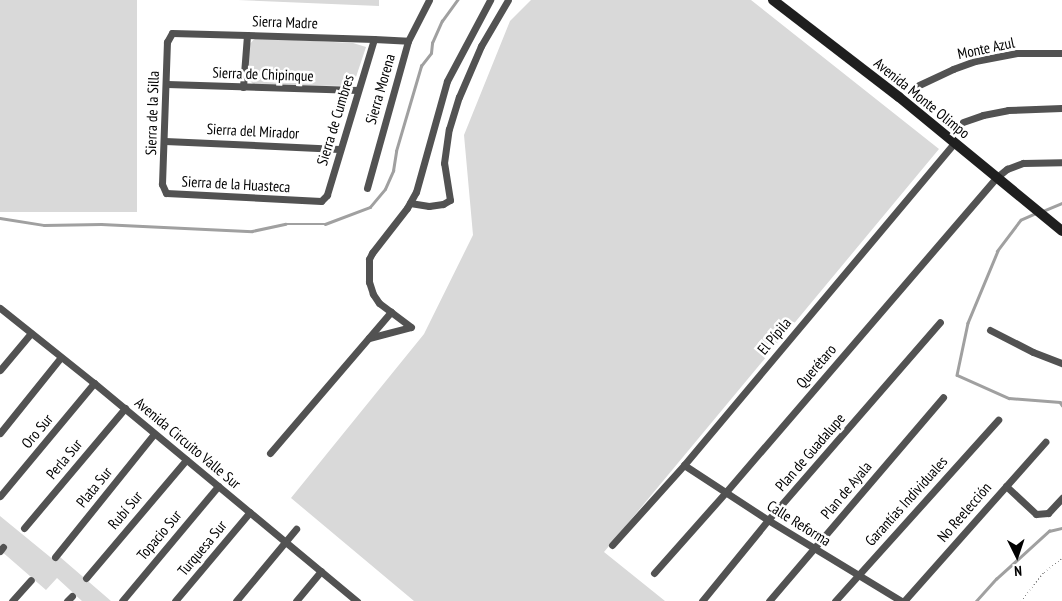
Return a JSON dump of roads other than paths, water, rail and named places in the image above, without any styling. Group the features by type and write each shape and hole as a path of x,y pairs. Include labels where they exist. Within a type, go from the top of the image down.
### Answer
{"street":[{"name":"Sierra Morena","path":"367,188 408,41 429,0"},
{"path":"369,338 411,327 391,312 373,294 369,282 369,259 416,192 447,81 490,0"},
{"path":"410,203 429,206 443,204 450,200 444,163 449,129 459,97 481,46 508,0"},
{"name":"Avenida Monte Olimpo","path":"773,0 1022,196 1062,231"},
{"name":"Sierra Madre","path":"167,42 172,33 408,41"},
{"path":"243,87 247,35"},
{"name":"Sierra de Cumbres","path":"315,202 321,201 327,195 374,39"},
{"name":"Sierra de la Silla","path":"162,184 167,42"},
{"name":"Monte Azul","path":"919,85 975,61 1017,54 1062,52"},
{"name":"Sierra de Chipinque","path":"167,84 358,90"},
{"path":"963,122 983,115 1008,110 1062,108"},
{"name":"Sierra del Mirador","path":"165,141 340,149"},
{"name":"El Pípila","path":"612,545 684,465 954,143"},
{"name":"Querétaro","path":"654,573 726,493 997,177 1013,166 1062,162"},
{"name":"Sierra de la Huasteca","path":"162,184 166,193 171,195 315,202"},
{"name":"Avenida Circuito Valle Sur","path":"0,308 286,541 352,600"},
{"path":"270,453 391,312"},
{"name":"Plan de Guadalupe","path":"702,601 768,520 940,322"},
{"path":"990,330 1033,352 1062,363"},
{"path":"0,370 31,333"},
{"path":"0,433 61,357"},
{"name":"Oro Sur","path":"0,496 94,383"},
{"name":"Plan de Ayala","path":"769,601 943,397"},
{"name":"Perla Sur","path":"24,528 125,408"},
{"name":"Garantías Individuales","path":"836,601 857,575 998,420"},
{"name":"Plata Sur","path":"55,557 154,434"},
{"name":"No Reelección","path":"903,601 1045,442"},
{"name":"Rubí Sur","path":"86,578 186,460"},
{"name":"Calle Reforma","path":"684,465 814,549 903,601"},
{"name":"Topacio Sur","path":"122,601 218,486"},
{"path":"1006,486 1036,514 1048,513 1062,498"},
{"name":"Turquesa Sur","path":"175,601 250,512"},
{"path":"236,601 296,528"},
{"path":"296,601 321,571"},
{"path":"12,601 31,580"}],"waterway":[{"path":"0,218 44,225 101,224 252,231 285,224 325,224 370,207 385,189 393,171 396,151 421,66 431,53 432,43 442,21 457,0"},
{"path":"1043,211 1062,203"},
{"path":"1037,213 1021,220 998,251 968,323 957,375 1009,398 1060,402 1062,405"},
{"path":"976,601 996,579 1049,531 1062,528"}]}
